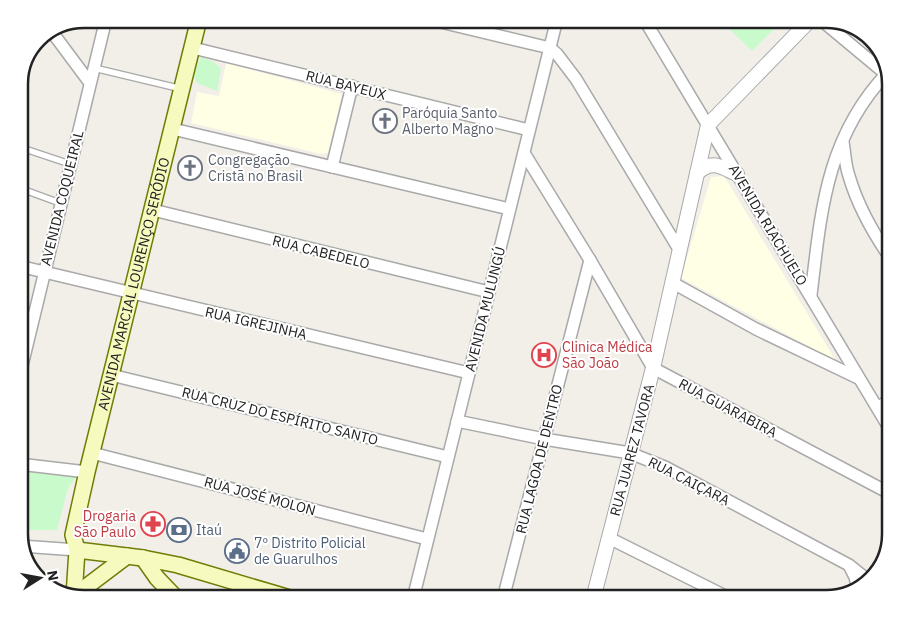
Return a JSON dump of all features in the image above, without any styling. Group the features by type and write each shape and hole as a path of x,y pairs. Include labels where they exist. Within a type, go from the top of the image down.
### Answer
{"main road":[{"name":"AVENIDA MARCIAL LOURENÇO SERÓDIO","path":"74,590 77,550 73,535 197,27"},
{"path":"77,550 143,558 178,565 263,590"},
{"path":"82,590 127,556"},
{"path":"143,558 157,578 169,590"},
{"path":"173,590 171,577 178,565"}],"street":[{"name":"AVENIDA COQUEIRAL","path":"28,336 104,27"},
{"path":"462,27 550,48 557,54 576,79 680,251"},
{"name":"AVENIDA MULUNGÚ","path":"415,590 555,27"},
{"name":"AVENIDA RIACHUELO","path":"649,27 882,415"},
{"path":"708,125 803,27"},
{"path":"831,28 880,68"},
{"path":"55,36 90,83"},
{"name":"RUA BAYEUX","path":"193,48 529,130"},
{"path":"811,295 825,193 853,118 864,100 882,79"},
{"path":"332,167 352,86"},
{"name":"RUA JUAREZ TAVORA","path":"595,590 653,368 708,125"},
{"path":"173,129 509,209"},
{"path":"843,141 848,175 858,202 874,235 882,246"},
{"path":"524,153 590,260 653,368"},
{"path":"697,173 706,166 715,165 738,174"},
{"name":"RUA CABEDELO","path":"153,210 489,292"},
{"name":"RUA LAGOA DE DENTRO","path":"505,590 590,260"},
{"name":"RUA IGREJINHA","path":"28,269 469,373"},
{"path":"672,283 756,329 858,378"},
{"name":"RUA GUARABIRA","path":"653,368 882,489"},
{"name":"RUA CRUZ DO ESPÍRITO SANTO","path":"111,375 448,457"},
{"name":"RUA CAIÇARA","path":"457,421 544,439 630,453 665,467 849,565 864,576"},
{"name":"RUA JOSÉ MOLON","path":"92,452 428,540"},
{"path":"28,465 87,472"},
{"path":"609,538 710,590"},
{"path":"29,547 77,550"},
{"path":"849,565 856,582"}],"lane":[{"path":"94,68 182,89"},
{"path":"28,150 70,164"},
{"path":"28,191 60,203"},
{"path":"876,405 882,401"}],"shaded area":[{"path":"226,63 342,94 328,153 321,154 191,123 197,92 219,96"},
{"path":"724,176 836,361 681,278 711,177"}],"green space":[{"path":"727,27 776,27 752,51"},
{"path":"201,57 214,62 221,69 217,91 197,83 193,74"},
{"path":"28,470 76,477 68,488 57,530 28,530"}],"place":[{"name":"Paróquia Santo Alberto Magno","path":"385,121"},
{"name":"Congregação Cristã no Brasil","path":"190,168"},
{"name":"Clinica Médica São João","path":"544,355"},
{"name":"Drogaria São Paulo","path":"153,524"},
{"name":"Itaú","path":"179,530"},
{"name":"7º Distrito Policial de Guarulhos","path":"237,551"}]}
